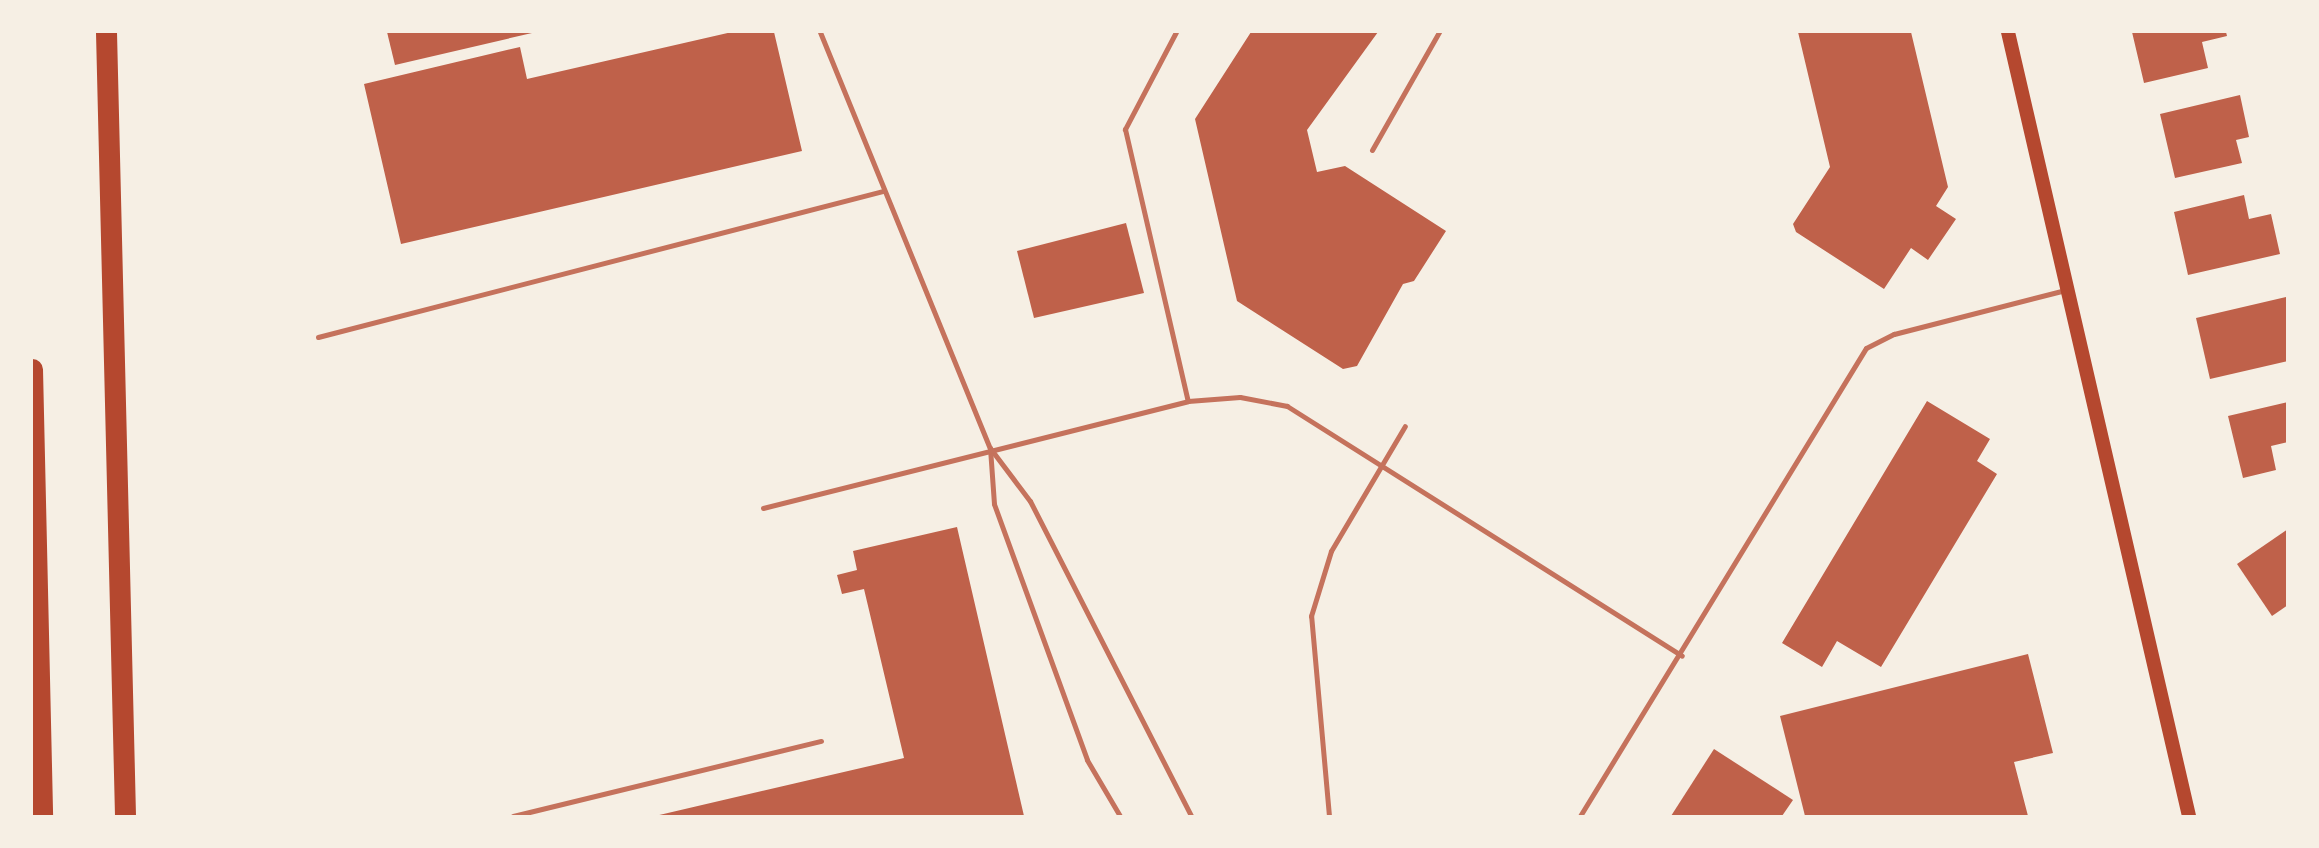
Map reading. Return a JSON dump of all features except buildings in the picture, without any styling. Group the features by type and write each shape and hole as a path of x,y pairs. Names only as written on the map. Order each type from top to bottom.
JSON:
{"highway":[{"path":"106,32 125,817"},
{"path":"32,369 41,817"}],"main road":[{"path":"2008,32 2189,817"}],"lane":[{"path":"820,32 990,448 1030,501 1191,817"},
{"path":"1176,32 1125,129 1188,401"},
{"path":"1372,150 1439,32"},
{"path":"318,337 883,191"},
{"path":"1580,817 1682,656 1866,348 1894,334 2068,289"},
{"path":"763,508 990,448 1188,401 1240,397 1287,406 1682,656"},
{"path":"1329,817 1311,616 1331,551 1378,464 1405,426"},
{"path":"990,448 994,504 1087,760 1120,817"},
{"path":"513,817 821,741"}]}
